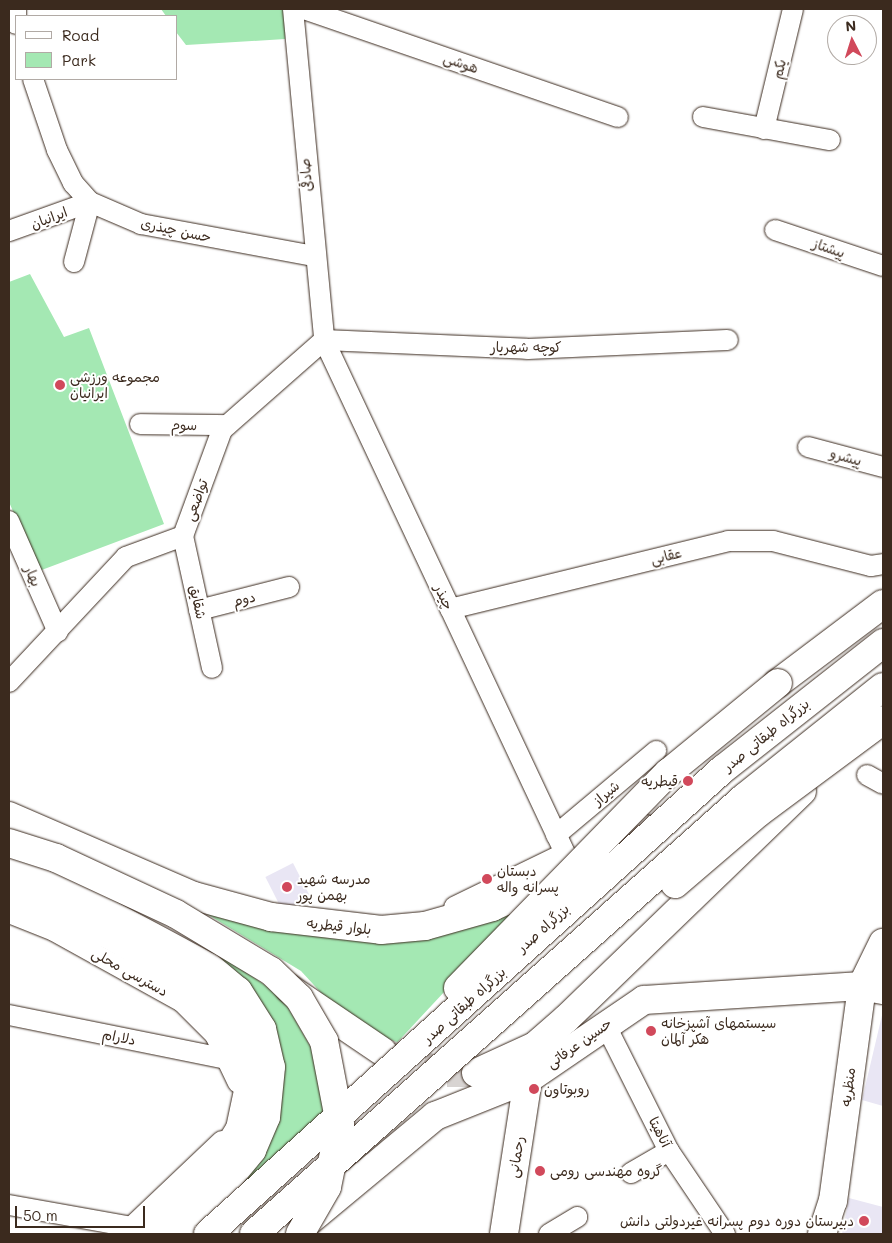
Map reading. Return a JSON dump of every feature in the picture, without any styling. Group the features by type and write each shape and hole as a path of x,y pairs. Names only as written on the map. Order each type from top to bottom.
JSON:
{"main road":[{"path":"9,870 67,890 217,948 276,979 384,1064 597,842 709,737 883,604"},
{"name":"بزرگراه صدر","path":"207,1234 664,818 883,627"},
{"name":"بزرگراه طبقاتی صدر","path":"207,1234 384,1064 723,769 883,643"},
{"path":"254,1234 745,797 883,687"},
{"path":"266,1234 363,1141 748,801 883,693"},
{"path":"476,1073 535,1046 566,1019 883,713"},
{"path":"509,1009 556,985 758,813 883,720"},
{"name":"بلوار قیطریه","path":"9,816 194,896 271,917 349,929 425,926 463,917 595,861 664,818"},
{"path":"9,843 56,858 176,914 271,971 299,998 324,1041 340,1124 328,1187 300,1234"},
{"path":"67,890 209,967 238,991 262,1030 271,1067 266,1117 246,1158 183,1234"},
{"path":"9,892 106,933 166,967 219,1010 240,1041 248,1091 240,1129 217,1166 135,1232"},
{"name":"منظریه","path":"822,1234 833,1201 872,988 883,943"},
{"name":"حسین عرفاتی","path":"291,1234 435,1116 528,1079 605,1024 644,1000 872,988"},
{"name":"رحمانی","path":"504,1234 528,1079"}],"street":[{"name":"صادقی","path":"293,9 313,256 324,340"},
{"name":"هوشی","path":"304,9 618,117"},
{"name":"یکم","path":"764,129 793,9"},
{"name":"حسن چیذری","path":"32,80 57,150 73,183 90,202 141,224 313,256"},
{"path":"703,117 830,140"},
{"path":"74,262 90,202"},
{"name":"ایرانیان","path":"9,231 90,202"},
{"name":"پیشتاز","path":"775,230 883,266"},
{"name":"کوچه شهریار","path":"324,340 527,349 728,340"},
{"name":"تواضعی","path":"9,682 58,632 126,557 183,536 227,425 324,340"},
{"name":"چیذر","path":"324,340 565,853 449,909 349,929"},
{"name":"سوم","path":"140,424 227,425"},
{"name":"پیشرو","path":"808,447 883,467"},
{"name":"بهار","path":"9,521 58,632"},
{"name":"شقایق","path":"183,536 212,668"},
{"name":"عقابی","path":"450,609 728,541 773,541 871,566 883,564"},
{"name":"دوم","path":"199,610 289,588"},
{"name":"شیراز","path":"556,835 656,751"},
{"name":"دسترسی محلی","path":"9,913 54,931 182,1002 215,1035 228,1059 240,1098 232,1130 135,1232"},
{"name":"دلارام","path":"9,1015 228,1059"},
{"name":"آناهیتا","path":"605,1024 669,1151 725,1234"},
{"path":"631,1173 669,1151"},
{"path":"9,1205 135,1232"},
{"path":"549,1234 577,1217"}],"shaded area":[{"name":"مدرسه شهید بهمن پور","path":"293,863 310,897 283,911 265,877"},
{"path":"883,1011 883,1106 862,1100"},
{"name":"دبیرستان دوره دوم پسرانه غیردولتی دانش","path":"849,1198 883,1207 883,1234 842,1234"}],"green space":[{"path":"161,9 285,9 285,39 186,45 178,35 178,15 165,15"},
{"name":"مجموعه ورزشی ایرانیان","path":"30,274 64,337 89,328 164,524 39,571 9,502 9,282"},
{"path":"525,905 392,1048 324,996 301,971 202,911 289,930"},
{"path":"166,935 233,963 282,997 317,1058 326,1109 245,1191 238,1180 268,1130"}],"tunnel":[{"path":"383,1052 447,1073 476,1073"}],"place":[{"name":"مجموعه ورزشی ایرانیان","path":"60,385"},
{"name":"قیطریه","path":"688,781"},
{"name":"دبستان پسرانه واله","path":"487,879"},
{"name":"مدرسه شهید بهمن پور","path":"287,887"},
{"name":"سیستمهای آشپزخانه هکر آلمان","path":"651,1031"},
{"name":"روبوتاون","path":"534,1089"},
{"name":"گروه مهندسی رومی","path":"540,1171"},
{"name":"دبیرستان دوره دوم پسرانه غیردولتی دانش","path":"864,1221"}]}
